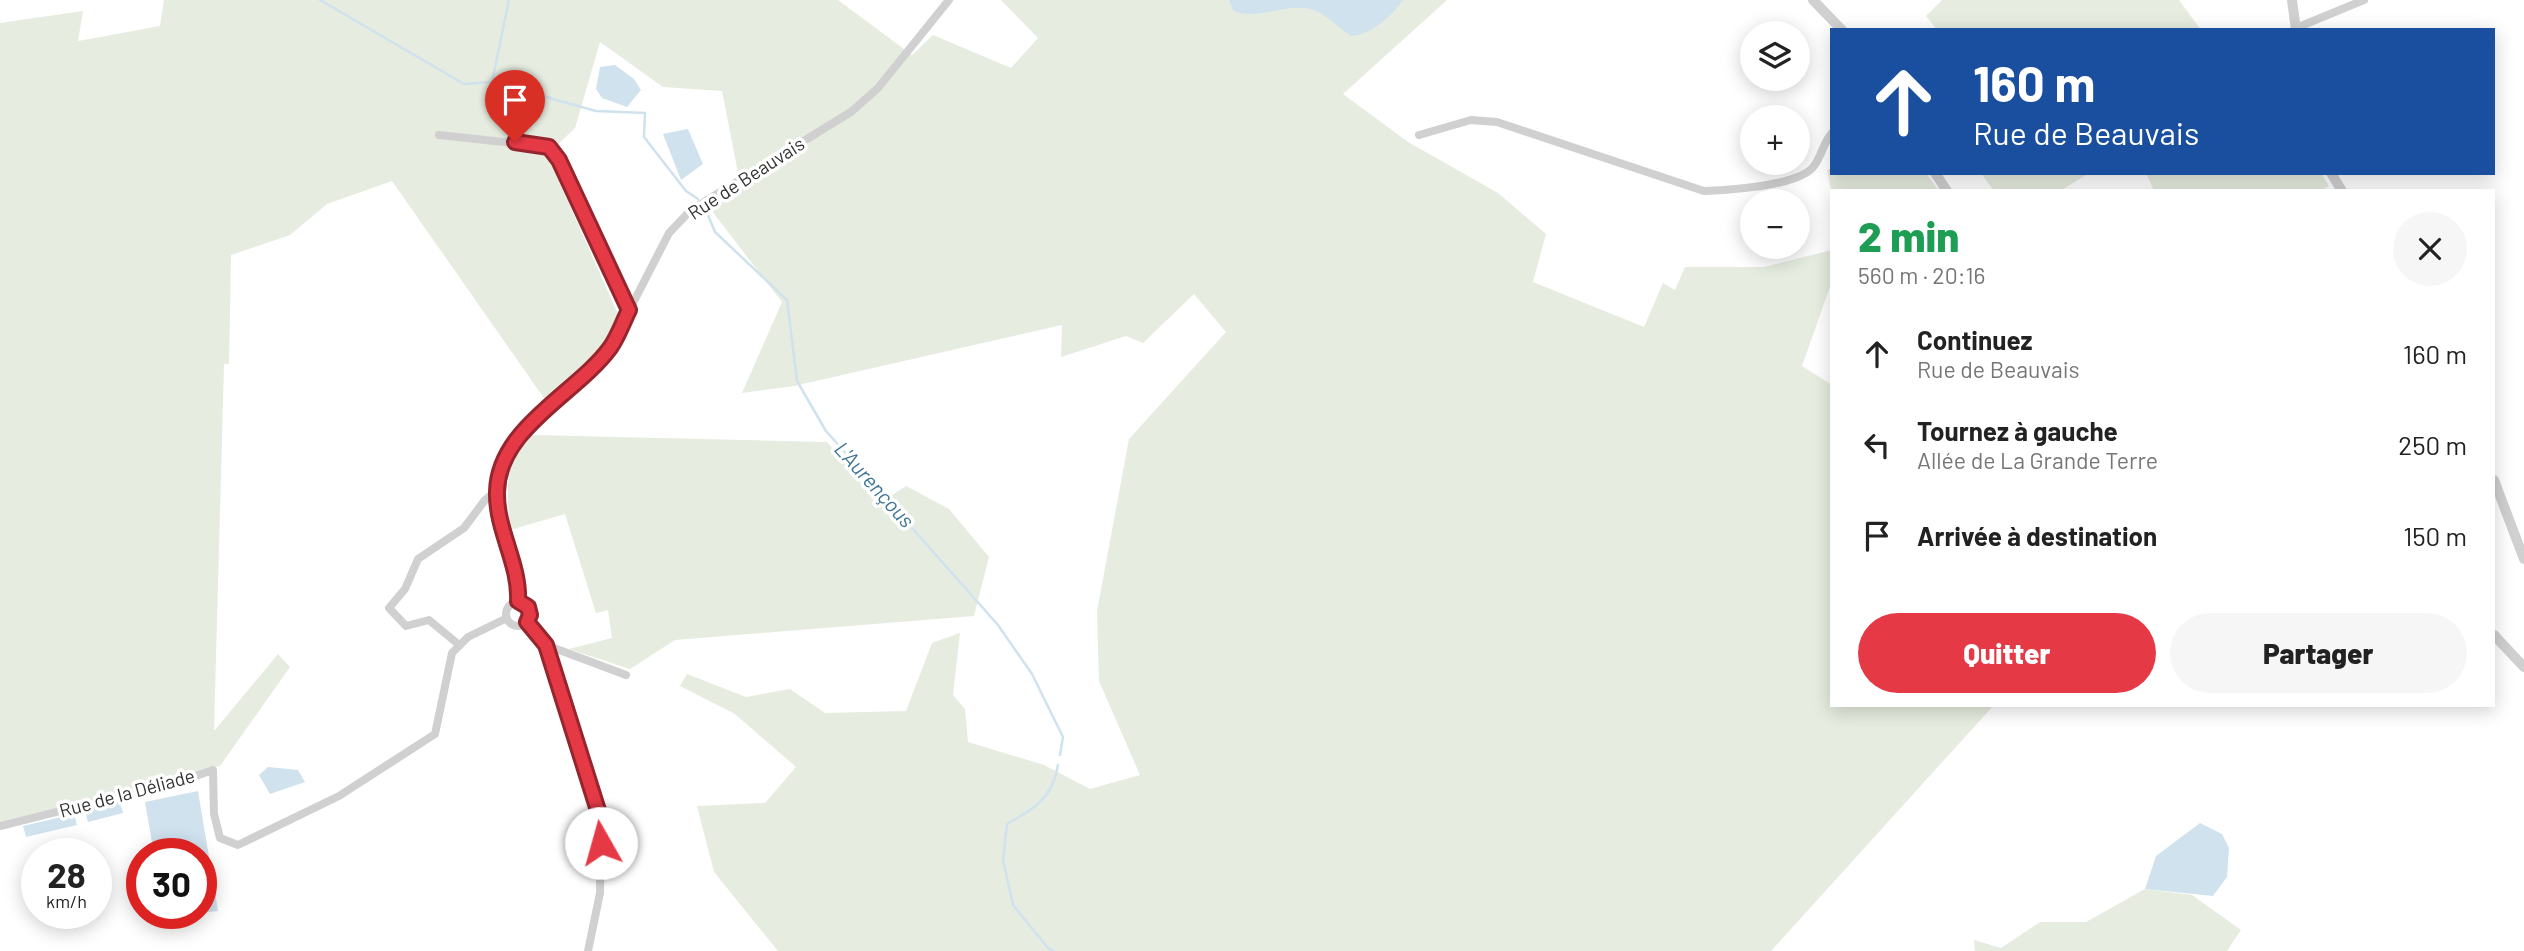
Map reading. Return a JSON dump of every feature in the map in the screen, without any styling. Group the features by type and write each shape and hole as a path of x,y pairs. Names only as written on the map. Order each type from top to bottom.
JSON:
{"street":[{"name":"Rue de Beauvais","path":"518,601 519,582 504,537 496,491 508,451 520,434 610,348 669,233 691,210 851,112 878,88 949,0"},
{"path":"1813,0 1840,28"},
{"path":"2292,0 2296,28"},
{"path":"2298,28 2364,0"},
{"path":"1419,135 1471,120 1497,122 1704,191 1732,190 1801,177 1814,167 1823,144 1830,135"},
{"path":"439,135 549,147 573,188 629,310"},
{"path":"2495,483 2524,559"},
{"path":"496,491 485,500 464,528 418,559 405,590 389,608 406,626 429,620 458,644 488,625 507,618"},
{"path":"507,618 508,607 518,601 526,604 530,611 527,622"},
{"path":"507,618 516,625 527,622"},
{"path":"527,622 546,645 601,820 600,893 588,951"},
{"path":"2495,636 2524,667"},
{"name":"Rue de la Déliade","path":"0,826 213,770 214,814 220,838 238,845 339,796 435,734 452,653 458,644"},
{"path":"546,645 626,676"}],"shaded area":[{"path":"164,0 838,0 912,55 933,35 1011,68 1038,38 1001,0 1447,0 1343,94 1408,142 1498,193 1546,234 1533,282 1644,327 1663,283 1675,290 1685,267 1764,267 1796,259 1810,259 1810,256 1830,250 1830,287 1802,366 1830,384 1830,707 1992,707 1771,951 778,951 714,872 697,806 765,803 796,767 735,714 680,686 687,674 746,697 790,689 825,713 906,711 932,643 960,633 953,695 965,709 968,742 1044,765 1090,789 1140,775 1099,681 1097,611 1129,439 1226,332 1194,294 1143,343 1126,336 1061,357 1062,325 794,386 742,393 782,302 708,206 740,183 722,91 663,87 600,42 575,128 547,155 618,314 605,343 546,401 392,181 327,204 290,235 231,255 229,364 224,364 214,731 278,654 290,667 220,766 0,822 0,23 83,11 78,41 160,26"},
{"path":"1942,0 2179,0 2200,28 1935,28 1926,16"},
{"path":"1830,169 1830,175 1927,175 1938,189 1831,189 1827,170"},
{"path":"1982,175 2086,175 2063,189 1993,189"},
{"path":"2147,175 2322,175 2329,186 2323,189 2153,189"},
{"path":"531,435 827,442 880,503 906,486 949,509 989,557 974,616 675,640 630,669 569,649 612,638 608,610 596,613 565,514 510,530 508,480 515,457"},
{"path":"2145,889 2192,895 2241,930 2227,951 1975,951 1974,940 2001,948 2040,922 2086,922"}],"water":[{"path":"1229,0 1403,0 1381,23 1367,32 1352,36 1322,14 1310,9 1290,8 1241,13 1233,10"},
{"path":"615,65 634,79 641,90 627,107 602,98 596,89 600,67"},
{"path":"688,129 703,164 681,180 663,134"},
{"path":"268,767 298,770 305,782 270,794 259,775"},
{"path":"198,791 206,838 151,838 145,802"},
{"path":"120,802 123,813 88,822 85,811"},
{"path":"74,814 77,825 26,837 23,826"},
{"path":"2200,823 2222,834 2229,848 2227,877 2213,896 2145,889 2156,856"}],"waterway":[{"path":"320,0 464,84 492,82"},
{"name":"L'Aurençous","path":"509,0 492,82 596,111 645,113 644,137 686,191 698,199"},
{"name":"L'Aurençous","path":"705,208 715,232 787,300 797,381 826,431 998,625 1032,674 1063,737 1060,755"},
{"name":"L'Aurençous","path":"1054,951 1048,948 1013,905 1003,860 1007,824 1041,801 1052,786 1058,765"}],"route":[{"path":"515,142 549,147 559,160 629,310 610,348 520,434 508,451 496,491 504,537 519,582 518,601 528,607 530,615 527,622 546,645 601,820 601,843"}]}
